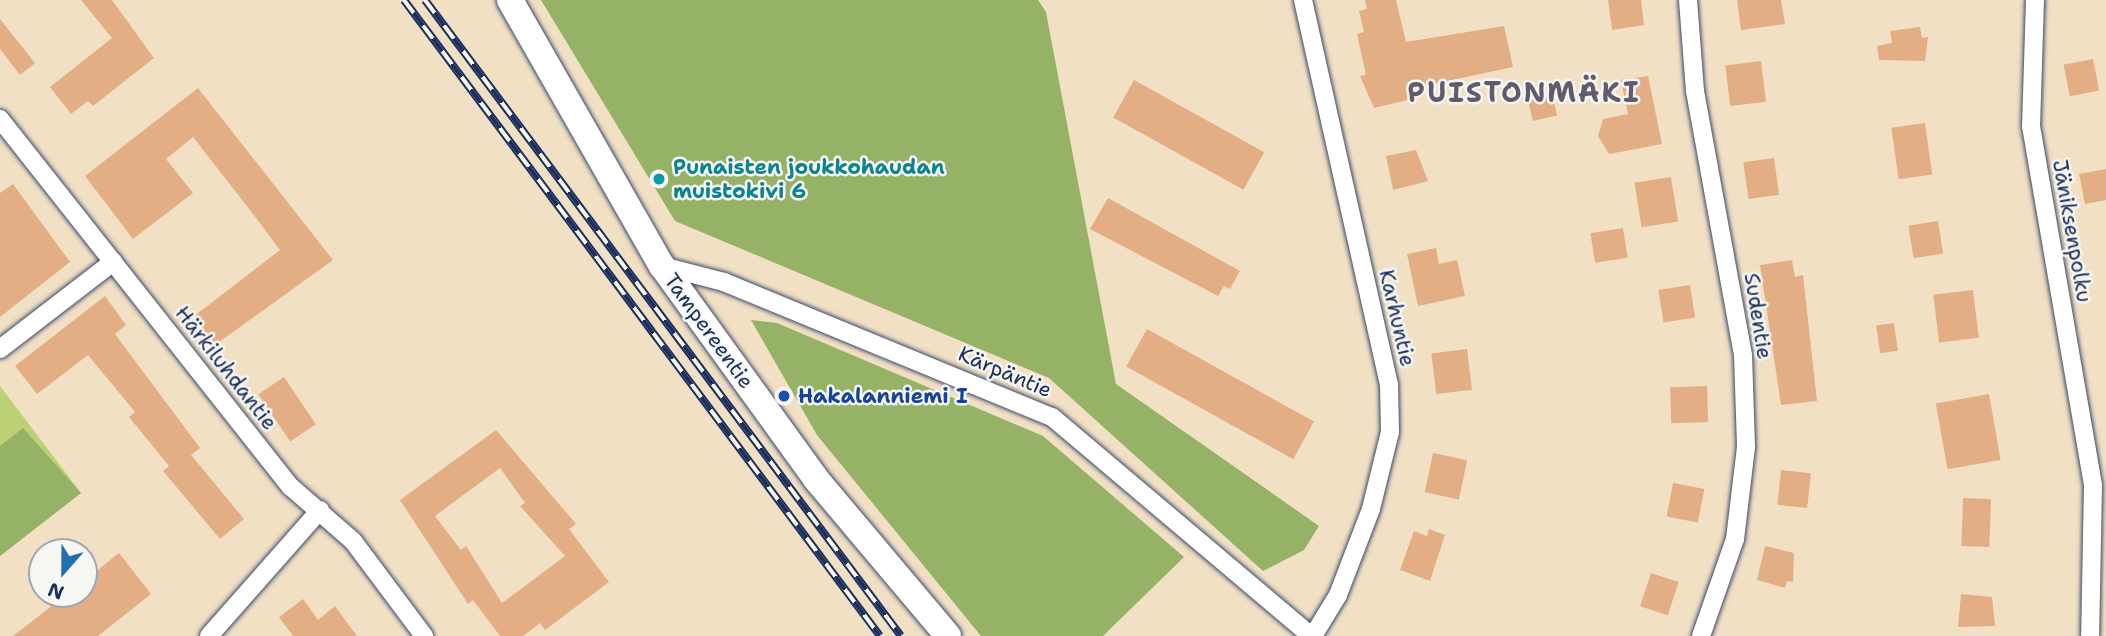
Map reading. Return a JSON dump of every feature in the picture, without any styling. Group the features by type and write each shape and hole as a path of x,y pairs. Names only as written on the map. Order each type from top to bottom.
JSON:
{"main road":[{"name":"Tampereentie","path":"510,0 662,266 816,479 948,636"}],"street":[{"name":"Karhuntie","path":"1303,0 1389,396 1390,432 1371,509 1338,595 1312,636"},
{"name":"Sudentie","path":"1688,0 1695,91 1743,355 1746,447 1735,539 1701,636"},
{"name":"Jäniksenpolku","path":"2035,0 2031,126 2093,486 2090,636"},
{"name":"Härkiluhdantie","path":"0,119 291,487 353,541 424,636"},
{"path":"0,349 113,262"},
{"name":"Kärpäntie","path":"662,266 724,282 1052,417 1312,636"},
{"path":"209,636 320,510"}],"green space":[{"path":"541,0 1038,0 1046,12 1116,384 1319,526 1304,550 1263,571 1049,378 675,221"},
{"path":"751,320 777,323 1043,436 1184,557 1103,636 981,636 817,435"},
{"path":"0,386 81,493 0,556"},
{"path":"23,428 81,493 0,556 0,446"}],"building":[{"path":"81,0 112,0 154,58 93,106 88,101 71,114 50,87 112,38"},
{"path":"1365,0 1396,0 1406,42 1504,26 1513,67 1410,89 1412,99 1374,108 1360,76 1366,75 1357,34 1364,32 1359,11 1367,9"},
{"path":"1608,0 1641,0 1644,25 1612,30"},
{"path":"1737,0 1781,0 1785,24 1741,30"},
{"path":"0,19 35,63 20,75 0,49"},
{"path":"1920,27 1922,38 1928,37 1925,61 1879,60 1877,46 1892,43 1890,31"},
{"path":"2093,59 2099,90 2070,96 2064,65"},
{"path":"1761,61 1766,102 1730,106 1725,65"},
{"path":"1648,76 1662,144 1609,154 1598,136 1603,119 1628,114 1621,80"},
{"path":"1134,80 1264,152 1243,190 1113,118"},
{"path":"198,88 333,260 215,345 193,317 280,250 253,214 193,137 166,159 193,193 133,239 85,176"},
{"path":"1552,93 1557,115 1533,121 1528,99"},
{"path":"1925,123 1932,174 1899,179 1891,128"},
{"path":"1416,150 1428,181 1393,190 1386,156"},
{"path":"1774,158 1779,195 1748,199 1743,162"},
{"path":"2106,169 2106,200 2085,204 2079,174"},
{"path":"1671,177 1678,221 1641,227 1634,183"},
{"path":"13,184 70,262 0,317 0,193"},
{"path":"1108,198 1240,271 1230,289 1224,286 1218,296 1090,229"},
{"path":"1938,221 1943,254 1914,258 1908,226"},
{"path":"1623,228 1628,258 1595,263 1590,233"},
{"path":"1436,248 1439,264 1457,260 1465,296 1418,306 1407,254"},
{"path":"1792,260 1795,277 1803,275 1817,401 1781,405 1760,265"},
{"path":"1690,285 1695,318 1664,323 1658,290"},
{"path":"1973,290 1979,338 1939,343 1933,295"},
{"path":"105,296 126,325 115,334 200,448 191,455 244,519 220,539 163,471 169,466 129,417 135,412 88,355 37,394 15,366"},
{"path":"1894,323 1898,351 1880,353 1876,326"},
{"path":"1147,329 1314,422 1293,459 1126,367"},
{"path":"1467,349 1472,390 1436,394 1431,353"},
{"path":"284,377 316,424 290,442 258,394"},
{"path":"1707,386 1708,422 1671,423 1670,387"},
{"path":"1989,394 2001,460 1947,469 1936,403"},
{"path":"496,430 576,524 569,529 609,582 545,630 540,623 523,636 500,636 473,600 468,604 400,500","holes":["500,468 525,503 520,506 565,556 502,603 466,546 461,550 435,516"]},
{"path":"1433,453 1467,460 1459,499 1425,492"},
{"path":"1781,470 1811,473 1807,508 1777,505"},
{"path":"1673,483 1704,489 1698,522 1667,516"},
{"path":"1963,498 1991,499 1989,547 1961,546"},
{"path":"1429,529 1445,535 1430,581 1400,570 1414,531 1427,536"},
{"path":"1765,546 1794,553 1793,582 1787,581 1785,588 1757,580"},
{"path":"119,553 151,594 98,636 13,636 49,608 98,608 98,570"},
{"path":"1651,573 1679,582 1668,615 1640,606"},
{"path":"1961,594 1992,597 1995,626 1958,627"},
{"path":"303,599 318,620 335,606 357,636 293,636 279,617"}],"railway":[{"path":"404,0 880,636"},
{"path":"425,0 901,636"}],"place":[{"name":"Punaisten joukkohaudan muistokivi 6","path":"659,179"},
{"name":"Hakalanniemi I","path":"784,396"}],"district":[{"name":"PUISTONMÄKI","path":"1524,92"}]}
